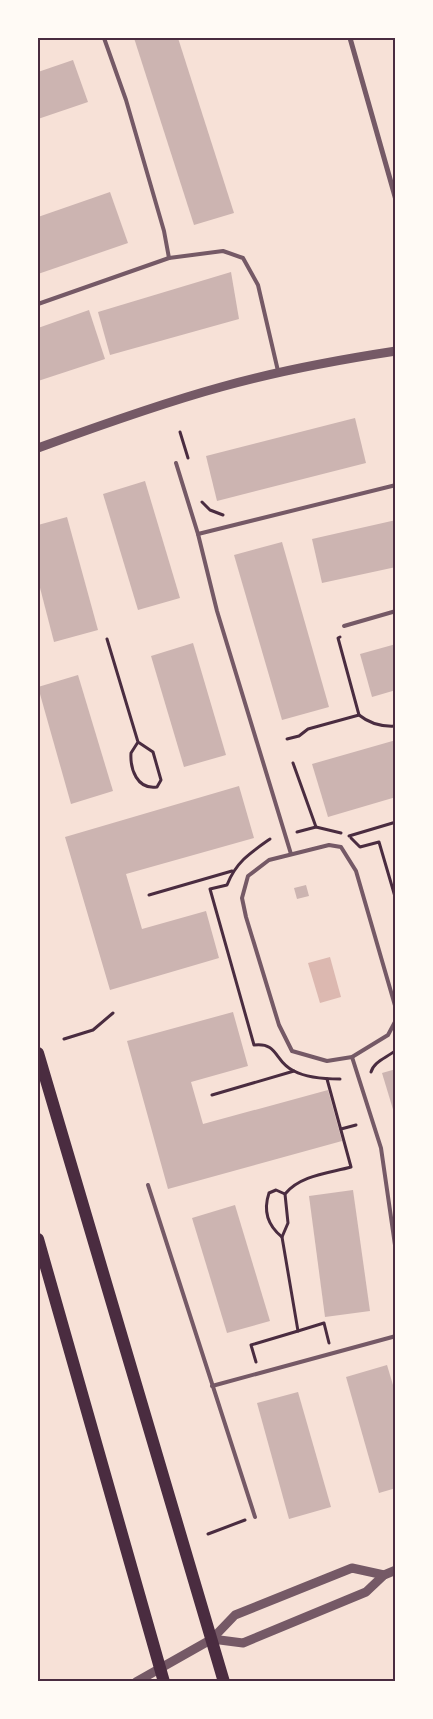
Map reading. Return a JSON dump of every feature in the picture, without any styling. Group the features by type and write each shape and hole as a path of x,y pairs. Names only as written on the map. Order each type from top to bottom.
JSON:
{"main road":[{"path":"38,1053 224,1682"},
{"path":"38,1239 162,1676"}],"street":[{"path":"350,38 396,200"},
{"path":"38,448 156,406 222,386 396,351"},
{"path":"136,1682 162,1676 212,1639 235,1615 352,1568 384,1575"},
{"path":"212,1639 243,1643 366,1592 384,1575 396,1570"}],"lane":[{"path":"104,38 126,100 170,258"},
{"path":"38,304 170,258 223,251 243,258 258,285 278,374"},
{"path":"176,463 198,534 217,610 291,854"},
{"path":"198,534 396,484"},
{"path":"344,626 396,611"},
{"path":"396,1009 356,871 341,847 329,844 269,860 248,876 242,898 279,1025 292,1051 326,1060 352,1057 388,1036 396,1020"},
{"path":"352,1057 381,1148 396,1252"},
{"path":"148,1185 255,1517"},
{"path":"212,1386 396,1336"}],"path":[{"path":"180,432 191,467"},
{"path":"199,493 202,502 210,510 223,515 226,527"},
{"path":"351,624 354,634 338,638 359,715 367,721 383,727 396,726"},
{"path":"107,639 138,742 153,752 161,780 157,787 149,788 141,784 134,773 131,753 138,742"},
{"path":"287,740 299,736 308,729 359,715"},
{"path":"293,763 316,827"},
{"path":"349,836 396,822"},
{"path":"297,832 316,827 349,836 360,847 379,842 396,900"},
{"path":"149,895 232,871"},
{"path":"64,1039 93,1030 114,1013"},
{"path":"371,1080 371,1070 377,1062 387,1058 396,1050"},
{"path":"212,1095 294,1072"},
{"path":"285,1194 298,1182 352,1167 327,1079"},
{"path":"341,1129 356,1125"},
{"path":"282,1237 269,1223 266,1203 269,1193 276,1190 285,1194"},
{"path":"285,1194 288,1223 282,1237 298,1331"},
{"path":"260,1373 251,1345 324,1323 332,1354"},
{"path":"208,1534 255,1517"}],"shaded area":[{"path":"330,957 341,997 320,1003 308,963"}],"building":[{"path":"134,38 178,38 234,213 194,225"},
{"path":"73,60 88,102 38,119 38,72"},
{"path":"110,192 128,243 38,274 38,217"},
{"path":"231,272 239,319 110,355 98,312"},
{"path":"89,310 105,359 38,381 38,328"},
{"path":"355,418 366,463 217,501 206,456"},
{"path":"145,481 180,598 138,610 103,494"},
{"path":"67,517 98,630 54,642 38,580 38,525"},
{"path":"396,520 396,567 322,583 312,539"},
{"path":"282,542 329,707 282,720 234,555"},
{"path":"193,643 226,755 184,767 151,656"},
{"path":"396,644 396,690 372,697 360,654"},
{"path":"78,675 113,791 71,804 38,687"},
{"path":"396,740 396,797 328,817 312,764"},
{"path":"239,786 254,838 126,874 142,929 206,911 219,958 110,990 65,837"},
{"path":"306,885 309,896 297,899 294,888"},
{"path":"233,1012 248,1066 191,1082 203,1124 328,1090 342,1141 168,1189 127,1041"},
{"path":"396,1069 396,1116 395,1116 382,1073"},
{"path":"353,1190 370,1311 325,1317 309,1196"},
{"path":"235,1205 270,1321 227,1333 192,1218"},
{"path":"387,1365 396,1395 396,1488 379,1493 346,1377"},
{"path":"298,1392 331,1507 289,1519 257,1403"}]}
